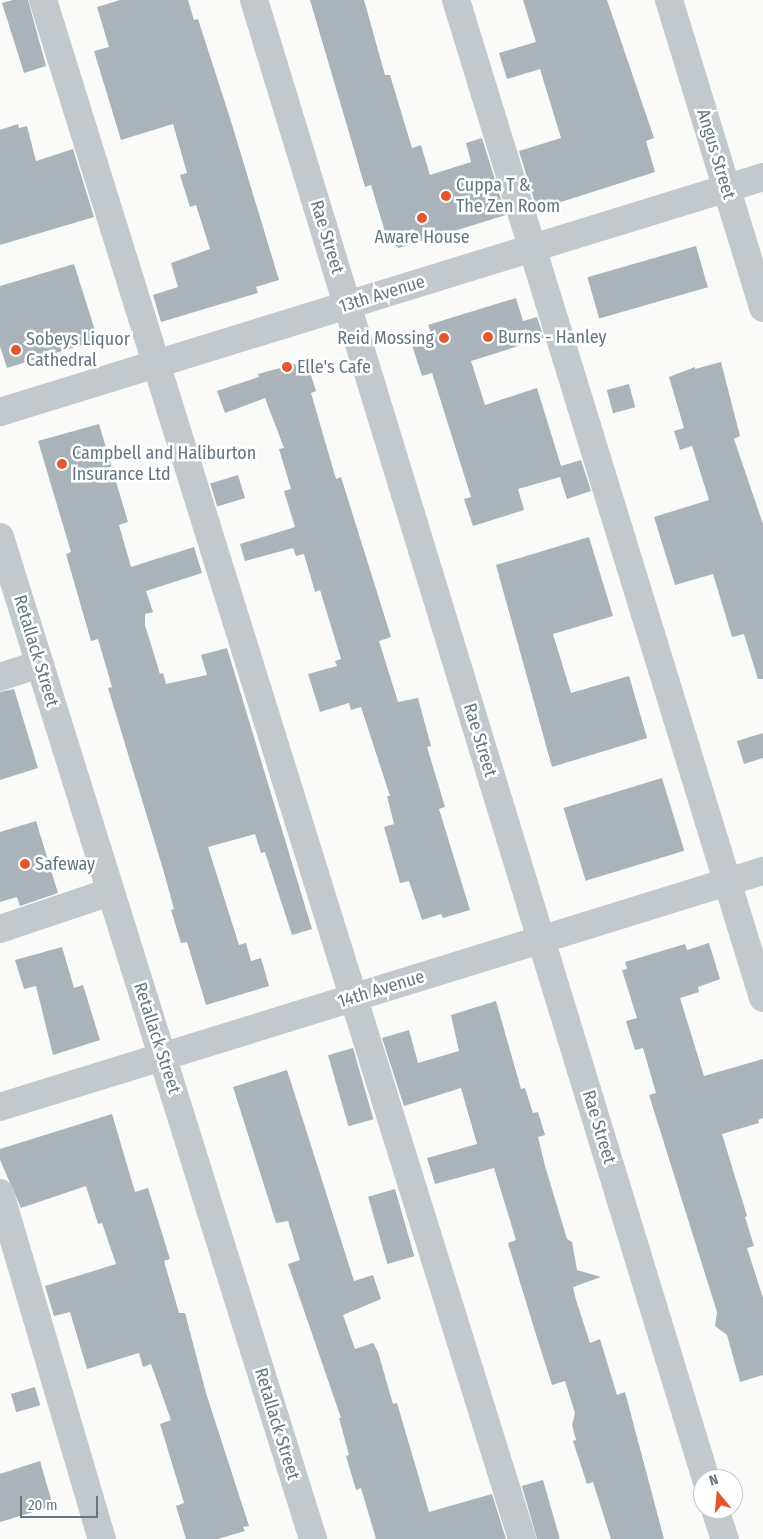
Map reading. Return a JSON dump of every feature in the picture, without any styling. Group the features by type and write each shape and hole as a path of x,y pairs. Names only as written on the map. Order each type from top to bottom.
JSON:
{"street":[{"path":"43,0 522,1539"},
{"name":"Rae Street","path":"254,0 703,1469"},
{"path":"456,0 763,998"},
{"name":"Angus Street","path":"669,0 763,308"},
{"name":"13th Avenue","path":"0,412 763,177"},
{"name":"Retallack Street","path":"0,536 313,1539"},
{"path":"0,677 40,664"},
{"name":"14th Avenue","path":"0,1107 763,871"},
{"path":"0,928 110,892"},
{"path":"0,1193 102,1539"},
{"path":"718,1519 724,1539"}],"building":[{"path":"13,0 28,0 46,66 24,73 2,3"},
{"path":"120,0 188,0 194,20 198,19 279,280 256,287 258,293 161,322 153,295 178,287 171,263 210,249 196,205 190,207 180,175 187,173 173,124 121,140 94,51 109,47 97,7"},
{"path":"310,0 364,0 385,75 390,75 412,148 421,145 430,175 471,162 466,143 482,138 506,215 399,248 388,242 371,185 365,187"},
{"path":"523,0 607,0 654,138 646,141 655,172 539,209 536,206 519,151 561,138 540,69 507,79 499,53 536,42"},
{"path":"18,124 19,128 27,126 36,161 73,149 94,217 0,245 0,130"},
{"path":"696,246 708,287 599,318 587,277"},
{"path":"74,264 98,340 7,368 0,346 0,286"},
{"path":"516,298 523,321 537,317 544,338 471,361 485,405 537,388 561,466 581,460 591,491 567,499 560,477 518,489 524,510 473,526 464,499 471,497 432,373 422,376 411,342 432,336 428,325"},
{"path":"721,362 740,436 734,439 763,524 763,679 758,679 744,634 732,637 713,574 675,585 654,517 709,500 692,446 680,450 674,431 684,428 669,377 695,367 695,369"},
{"path":"307,363 316,391 311,393 336,479 341,477 391,637 379,641 398,702 418,698 431,746 427,747 445,807 439,809 470,910 443,918 441,914 422,920 409,881 400,883 384,827 394,824 387,796 390,796 361,707 351,710 349,703 320,712 308,674 337,666 335,661 341,659 320,590 315,592 304,554 296,556 293,548 245,561 240,544 295,527 284,491 291,489 279,449 284,448 265,398 225,413 217,391 259,377 258,374 295,364 296,367"},
{"path":"629,384 635,407 613,413 607,390"},
{"path":"99,424 128,522 119,525 131,567 194,547 202,573 146,591 153,612 145,614 145,625 160,674 163,673 166,684 207,675 201,655 227,648 312,929 292,935 265,852 261,853 255,834 208,847 239,945 246,943 251,961 261,958 269,986 206,1005 187,942 181,943 171,910 174,909 163,869 108,688 112,687 98,639 91,641 66,554 71,552 38,441"},
{"path":"238,475 245,498 217,506 210,483"},
{"path":"589,537 613,616 553,634 571,693 629,676 647,738 552,767 496,565"},
{"path":"14,689 38,768 0,780 0,692"},
{"path":"763,733 763,758 744,764 737,741"},
{"path":"662,778 684,851 586,881 564,808"},
{"name":"Safeway","path":"36,821 58,893 20,906 17,897 0,902 0,832"},
{"path":"709,943 720,979 698,987 699,992 680,998 704,1076 763,1059 763,1118 758,1120 759,1123 722,1134 747,1216 745,1217 754,1246 747,1248 763,1298 763,1375 740,1382 727,1335 715,1326 717,1312 649,1095 656,1093 643,1048 635,1050 626,1021 637,1018 622,970 627,969 625,962 685,944 687,950"},
{"path":"62,947 74,988 83,985 100,1040 53,1055 36,986 24,989 15,960"},
{"path":"496,1001 521,1089 525,1088 533,1113 538,1112 545,1135 538,1137 567,1239 572,1242 577,1270 601,1277 573,1287 576,1300 590,1343 600,1339 617,1395 625,1392 664,1539 611,1539 593,1482 587,1484 573,1441 576,1440 572,1425 575,1413 565,1381 552,1385 538,1341 508,1243 516,1240 494,1168 435,1184 427,1158 477,1144 461,1088 404,1106 382,1038 409,1030 418,1063 459,1051 451,1015"},
{"path":"353,1048 373,1119 348,1126 328,1055"},
{"path":"287,1070 354,1281 373,1275 381,1299 343,1315 355,1349 373,1343 378,1352 393,1404 397,1403 429,1512 492,1494 506,1539 376,1539 361,1488 356,1490 346,1456 349,1455 339,1418 341,1418 288,1264 300,1260 288,1221 276,1223 233,1087"},
{"path":"112,1114 135,1192 148,1188 170,1259 164,1261 179,1313 185,1313 206,1393 249,1526 243,1527 245,1531 218,1539 186,1539 176,1506 184,1503 160,1424 171,1420 151,1364 143,1367 139,1353 87,1369 70,1312 54,1316 45,1286 116,1264 102,1223 98,1224 86,1186 21,1208 0,1160 0,1149"},
{"path":"395,1189 414,1256 387,1264 368,1197"},
{"path":"35,1387 40,1405 16,1412 11,1394"},
{"path":"40,1461 53,1506 0,1522 0,1474"},
{"path":"543,1480 560,1539 537,1539 522,1486"}],"place":[{"name":"Cuppa T & The Zen Room","path":"446,196"},
{"name":"Aware House","path":"422,218"},
{"name":"Burns - Hanley","path":"488,337"},
{"name":"Reid Mossing","path":"444,338"},
{"name":"Sobeys Liquor Cathedral","path":"16,350"},
{"name":"Elle's Cafe","path":"287,367"},
{"name":"Campbell and Haliburton Insurance Ltd","path":"62,464"},
{"name":"Safeway","path":"25,864"}]}
